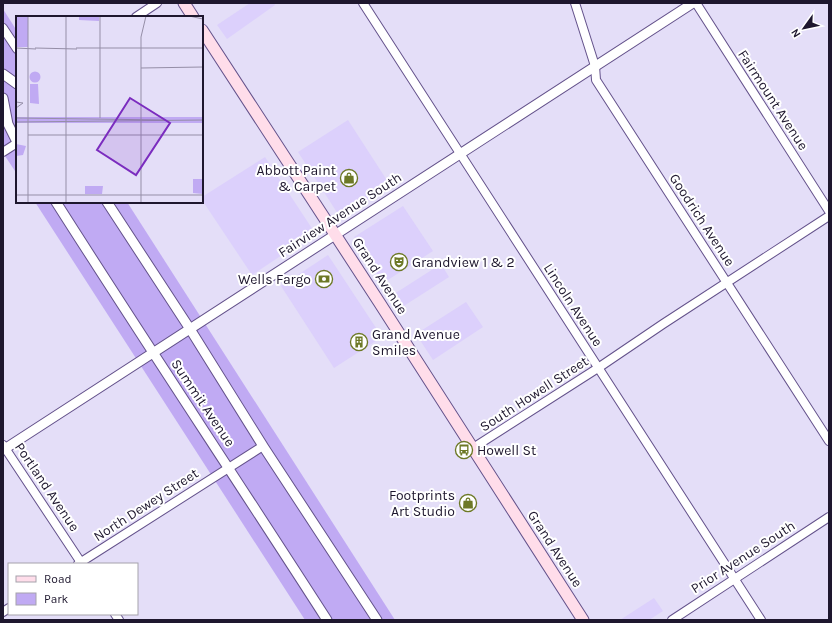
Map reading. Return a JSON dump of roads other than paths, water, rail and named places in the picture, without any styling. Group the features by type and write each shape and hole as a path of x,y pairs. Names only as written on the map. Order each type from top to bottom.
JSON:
{"main road":[{"path":"184,3 192,16"},
{"name":"Grand Avenue","path":"203,32 336,235 583,620"}],"street":[{"path":"138,16 157,3"},
{"name":"Lincoln Avenue","path":"363,3 761,620"},
{"name":"Goodrich Avenue","path":"575,3 595,66 596,80 829,441"},
{"name":"Fairview Avenue South","path":"4,448 694,3"},
{"name":"Fairmount Avenue","path":"694,3 829,211"},
{"path":"3,28 16,48"},
{"path":"3,74 16,83"},
{"path":"3,98 6,122 16,140"},
{"path":"3,152 16,143"},
{"name":"Summit Avenue","path":"57,203 327,620"},
{"name":"Summit Avenue","path":"108,203 190,329 263,446 377,620"},
{"name":"South Howell Street","path":"473,448 598,368 829,216"},
{"name":"North Dewey Street","path":"80,563 263,446"},
{"name":"Portland Avenue","path":"4,448 80,563"},
{"name":"Prior Avenue South","path":"672,620 829,517"}],"place":[{"name":"Abbott Paint & Carpet","path":"349,178"},
{"name":"Grandview 1 & 2","path":"399,262"},
{"name":"Wells Fargo","path":"324,279"},
{"name":"Grand Avenue Smiles","path":"359,342"},
{"name":"Howell St","path":"464,450"},
{"name":"Footprints Art Studio","path":"468,503"}]}
